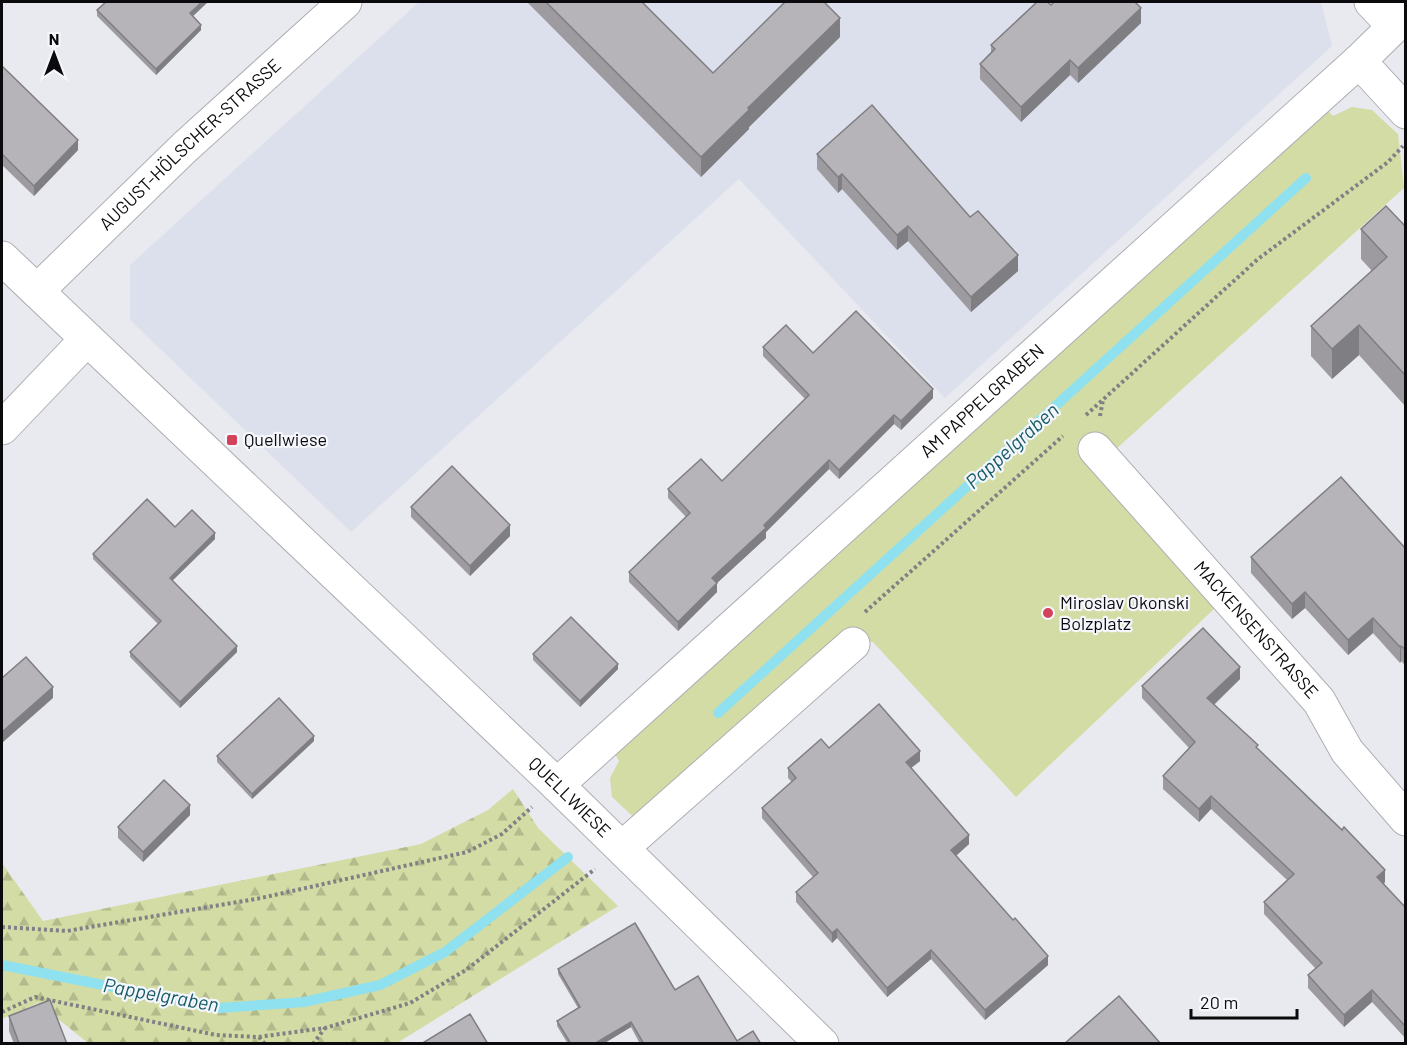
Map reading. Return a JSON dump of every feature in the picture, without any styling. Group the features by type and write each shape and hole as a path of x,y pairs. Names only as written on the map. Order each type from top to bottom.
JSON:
{"street":[{"name":"AUGUST-HÖLSCHER-STRASSE","path":"37,291 185,147 345,2"},
{"path":"1371,2 1400,21"},
{"name":"AM PAPPELGRABEN","path":"557,785 1359,61 1400,21"},
{"path":"1359,61 1406,112"},
{"name":"QUELLWIESE","path":"2,258 557,785 822,1044"},
{"path":"2,428 87,339"},
{"name":"MACKENSENSTRASSE","path":"1095,449 1319,701 1347,751 1406,819"},
{"path":"622,849 853,644"}],"path":[{"path":"1086,415 1258,259 1388,162 1406,143"},
{"path":"853,644 865,611 1068,431"},
{"path":"2,927 67,931 261,898 467,852 501,834 557,785"},
{"path":"2,1012 35,997 216,1035 258,1037 325,1028 410,1003 466,970 622,849"},
{"path":"313,1044 325,1028"},
{"path":"258,1037 265,1044"}],"shaded area":[{"path":"419,2 1321,2 1332,46 945,398 739,179 351,532 130,320 130,265"}],"green space":[{"path":"1352,107 1372,110 1398,134 1404,188 1094,469 1215,608 1016,797 873,642 842,637 639,822 612,797 610,778 619,761 614,752 1326,109 1333,116"},
{"path":"513,789 538,828 618,906 397,1043 88,1043 38,1003 2,1019 2,863 43,921 421,844 488,810"}],"building":[{"path":"106,2 202,2 190,13 201,25 156,69 97,10"},
{"path":"546,2 642,2 713,73 785,2 824,2 840,18 701,157"},
{"path":"1037,2 1047,2 1051,5 1054,2 1135,2 1141,8 1078,68 1070,60 1021,107 980,64 995,49 991,45"},
{"path":"2,66 78,140 34,186 2,154"},
{"path":"872,105 970,217 978,211 1018,255 971,297 908,226 897,235 842,174 838,177 817,154"},
{"path":"1386,206 1406,227 1406,376 1359,325 1332,349 1311,326 1387,257 1361,229"},
{"path":"856,311 933,389 901,421 894,415 839,470 829,460 764,525 766,528 712,578 717,583 678,622 629,572 690,513 668,489 701,459 722,481 809,395 763,347 786,325 813,353"},
{"path":"452,466 510,525 470,566 411,507"},
{"path":"1341,477 1406,549 1406,650 1400,647 1373,618 1348,640 1305,592 1292,604 1251,557"},
{"path":"147,499 175,527 192,510 215,533 170,578 237,646 180,702 130,652 161,621 93,554"},
{"path":"571,617 618,664 580,701 533,654"},
{"path":"1203,628 1240,667 1207,698 1258,745 1256,747 1342,830 1344,827 1385,870 1377,877 1406,908 1406,1027 1372,990 1344,1015 1308,975 1322,963 1264,902 1294,874 1211,796 1199,809 1163,776 1195,742 1142,686"},
{"path":"26,657 53,687 2,732 2,678"},
{"path":"279,698 314,736 252,794 217,756"},
{"path":"879,704 920,751 906,762 969,835 951,850 1048,956 985,1010 931,950 887,988 837,929 832,933 796,892 818,873 762,808 796,778 788,768 821,739 829,748"},
{"path":"164,780 190,805 143,852 118,827"},
{"path":"635,923 675,990 698,976 737,1041 753,1031 761,1044 644,1044 631,1022 594,1044 571,1044 557,1021 580,1007 558,969"},
{"path":"1119,996 1161,1044 1064,1044"},
{"path":"50,1000 67,1044 18,1044 9,1016"},
{"path":"470,1014 488,1044 421,1044"}],"waterway":[{"name":"Pappelgraben","path":"718,713 1306,178"},
{"name":"Pappelgraben","path":"2,965 220,1008 304,1002 380,985 445,952 568,857"}],"place":[{"name":"Quellwiese","path":"232,440"},
{"name":"Miroslav Okonski Bolzplatz","path":"1048,613"}]}
